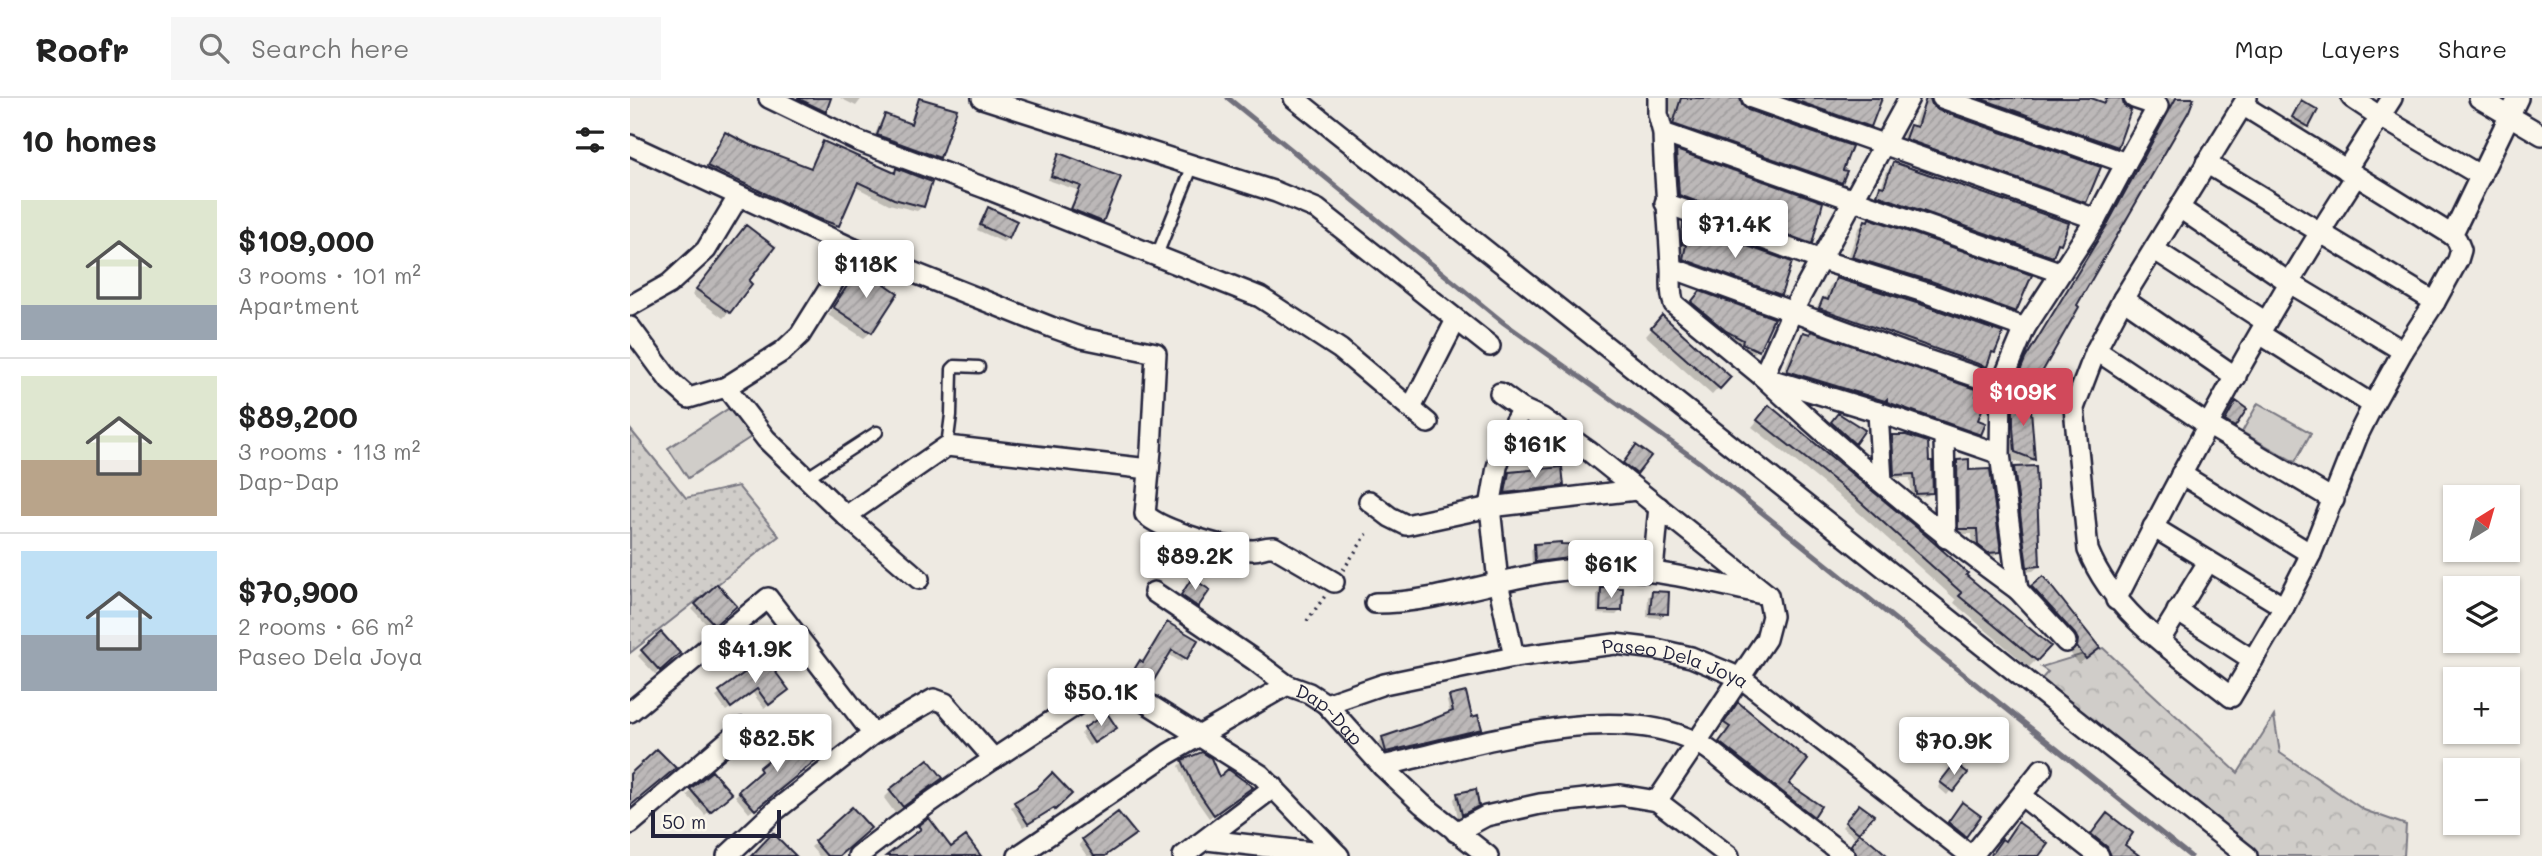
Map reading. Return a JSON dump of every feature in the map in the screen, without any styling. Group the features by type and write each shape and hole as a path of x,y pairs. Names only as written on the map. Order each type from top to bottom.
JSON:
{"street":[{"path":"769,98 858,141 1260,297 1340,349 1428,423"},
{"path":"982,98 1193,164 1317,209 1490,346"},
{"path":"1294,98 2247,856"},
{"path":"1658,98 1658,114 1663,133 1665,204 1672,268 1671,295 1674,304 1763,377 1833,443 1946,538 2018,590 2066,642"},
{"path":"1752,98 2095,219"},
{"path":"1763,377 1793,312 1909,98"},
{"path":"1942,98 2126,163"},
{"path":"2018,590 2000,454 2001,385 2025,328 2095,219 2158,106 2134,98"},
{"path":"2352,98 2481,176"},
{"path":"2116,600 2181,474 2319,233 2379,116 2392,98"},
{"path":"2479,98 2542,135"},
{"path":"2452,235 2518,98"},
{"path":"2245,102 2351,173 2452,235 2458,240 2461,250 2435,303 2403,351 2373,405 2358,435 2311,554 2284,607 2231,697 2160,640 2116,600 2096,570 2088,550 2074,408 2096,351 2123,299 2206,163 2245,102"},
{"path":"1663,133 2059,272"},
{"path":"630,145 854,249 1082,338 1156,353 1145,514 1159,525 1240,549 1274,547 1334,582"},
{"path":"2206,163 2435,303"},
{"path":"630,306 669,284 706,250 738,197"},
{"path":"1665,204 1821,260 1927,293 2025,328"},
{"path":"2180,209 2290,283 2403,351"},
{"path":"630,327 670,381 689,398 726,387 783,351 800,335 854,249"},
{"path":"2155,250 2373,405"},
{"path":"1672,268 2001,385"},
{"path":"2123,299 2236,377"},
{"path":"1410,408 1456,320"},
{"path":"2096,351 2208,425 2334,500"},
{"path":"1763,377 1878,412 2000,454"},
{"path":"726,387 766,439 846,516 919,579"},
{"path":"1500,393 1552,425 1768,595 1772,616 1766,639 1657,801"},
{"path":"1514,657 1498,582 1490,507 1497,467 1507,435 1522,409"},
{"path":"1878,412 1882,482"},
{"path":"1944,436 1946,538"},
{"path":"846,516 947,446 1149,469"},
{"path":"2181,474 2311,554"},
{"path":"1369,500 1406,525 1490,507 1636,490"},
{"path":"1653,570 1659,507"},
{"path":"2153,527 2284,607"},
{"path":"2160,640 2208,562"},
{"path":"1375,603 1403,603 1498,582 1577,569 1653,570 1768,595"},
{"name":"Dap~Dap","path":"1154,592 1287,685 1309,693 1326,704 1382,766 1456,832 1488,856"},
{"path":"630,712 768,598 873,734"},
{"path":"2177,611 2253,660"},
{"name":"Paseo Dela Joya","path":"1326,704 1384,684 1514,657 1615,645 1656,649 1691,657 1741,678 1972,856"},
{"path":"858,856 895,827 994,759 1110,684 1126,690 1261,775 1339,855"},
{"path":"1018,856 1199,734 1287,685"},
{"path":"727,856 776,810 873,734 934,699 944,703 994,759"},
{"path":"1382,766 1528,734 1584,725 1620,723 1657,727 1698,742 1845,856"},
{"path":"630,824 743,728"},
{"path":"1972,856 2042,769"},
{"path":"1183,856 1274,787"},
{"path":"1456,832 1486,816 1539,804 1621,795 1657,801 1729,856"},
{"path":"2022,796 2099,856"},
{"path":"1207,840 1339,855"}],"lane":[{"path":"1157,255 1193,164"},
{"path":"947,446 952,369 955,366 979,367"},
{"path":"806,478 877,432"}],"green space":[{"path":"2258,403 2311,433 2295,462 2242,432"},
{"path":"731,407 751,437 688,478 668,448"},
{"path":"630,429 686,498 738,486 779,536 630,653"},
{"path":"2103,648 2238,773 2274,716 2280,753 2364,810 2406,825 2404,856 2243,856 2028,694 2048,672 2041,667"}],"building":[{"path":"797,98 831,98 826,112"},
{"path":"919,98 957,109 940,158 877,135 885,114 911,124"},
{"path":"1681,98 1740,98 1742,105 1748,110 1852,146 1843,170 1847,171 1842,183 1673,124"},
{"path":"1789,98 1882,98 1871,127"},
{"path":"1926,98 1930,98 1932,105 1938,110 2101,167 2086,203 1905,139 1910,125 1917,127"},
{"path":"1979,98 2091,98 2105,103 2106,98 2122,98 2124,106 2131,110 2118,147"},
{"path":"2176,98 2194,98 2032,390 2016,381 2025,359 2107,225"},
{"path":"2301,100 2318,110 2309,127 2292,117"},
{"path":"725,132 748,144 811,168 823,141 895,173 896,168 932,182 924,207 894,199 858,182 839,226 707,166"},
{"path":"1676,150 1823,202 1812,244 1679,195"},
{"path":"1059,153 1121,177 1103,222 1071,209 1081,186 1051,176"},
{"path":"1893,162 2069,223 2061,244 2058,243 2053,257 1877,195 1880,186 1884,187"},
{"path":"988,207 1017,221 1009,239 980,225"},
{"path":"1869,218 2032,275 2016,312 1931,281 1852,257 1865,220 1868,221"},
{"path":"1683,223 1792,262 1781,295 1683,259 1686,245 1682,244"},
{"path":"746,225 775,247 749,281 752,284 730,313 696,289"},
{"path":"860,267 898,293 872,333 833,307"},
{"path":"1836,278 2003,333 1987,367 1819,308 1823,298 1828,300"},
{"path":"1700,291 1774,318 1759,351 1742,343 1743,340 1726,331 1691,302"},
{"path":"1662,315 1731,377 1720,389 1651,328"},
{"path":"1811,331 1978,390 1976,396 1986,400 1978,420 1986,423 1981,435 1887,402 1887,399 1885,401 1787,371 1803,332 1810,334"},
{"path":"2030,397 2035,460 2015,452 2013,427 2013,399"},
{"path":"2236,401 2247,409 2235,427 2225,421"},
{"path":"1769,405 1922,532 1968,573 1966,575 2051,646 2037,661 1959,596 1962,593 1856,498 1757,420"},
{"path":"1838,413 1865,430 1855,444 1831,422"},
{"path":"1892,435 1906,435 1928,442 1929,461 1932,461 1933,493 1916,494 1914,474 1894,475"},
{"path":"1636,445 1651,456 1637,474 1623,463"},
{"path":"1969,459 1969,470 1990,469 2001,552 1988,553 1978,545 1977,529 1958,529 1957,460"},
{"path":"2036,466 2040,566 2027,567 2014,467"},
{"path":"1562,467 1564,486 1505,493 1509,472"},
{"path":"1561,542 1586,545 1586,556 1535,562 1534,544"},
{"path":"2043,576 2100,648 2086,659 2077,647 2075,634 2031,586"},
{"path":"1192,578 1210,590 1198,607 1181,595"},
{"path":"717,584 737,606 715,625 695,604"},
{"path":"1601,588 1623,588 1622,611 1600,611"},
{"path":"1652,591 1669,592 1668,614 1650,613"},
{"path":"1167,622 1198,640 1187,659 1172,650 1148,690 1129,678 1140,660 1143,662"},
{"path":"661,632 680,653 660,671 641,650"},
{"path":"765,658 789,690 769,705 757,689 731,708 719,691"},
{"path":"1466,692 1472,717 1478,715 1482,729 1386,752 1382,737 1453,711 1449,696"},
{"path":"1738,702 1808,760 1789,784 1821,806 1814,817 1719,742 1730,727 1724,723"},
{"path":"1107,713 1117,728 1094,743 1084,728"},
{"path":"796,738 815,761 755,810 738,791 761,771 759,768"},
{"path":"657,749 676,768 630,806 630,774"},
{"path":"1202,752 1211,758 1219,777 1228,769 1253,787 1214,815 1194,786 1182,760"},
{"path":"928,759 943,778 903,807 889,790"},
{"path":"1955,763 1968,773 1953,792 1940,782"},
{"path":"712,771 732,794 710,812 690,789"},
{"path":"1052,773 1072,794 1055,810 1054,808 1028,824 1014,802 1036,789"},
{"path":"1476,789 1479,806 1462,815 1457,793"},
{"path":"1962,802 1981,816 1966,837 1948,822"},
{"path":"1859,804 1874,815 1859,833 1845,822"},
{"path":"852,807 871,828 839,856 827,856 814,841"},
{"path":"1118,812 1136,834 1105,856 1094,856 1082,839"},
{"path":"2107,813 2133,833 2125,845 2140,856 2111,856 2107,847 2091,834"},
{"path":"929,818 951,847 966,836 981,856 886,856 921,829 918,826"},
{"path":"2018,822 2048,844 2039,856 1990,856 2002,839 2005,841"},
{"path":"773,833 796,856 751,856"},
{"path":"1859,833 1888,856 1857,856 1851,845"}],"waterway":[{"path":"1228,98 1504,323 1699,462 2190,856"}]}
